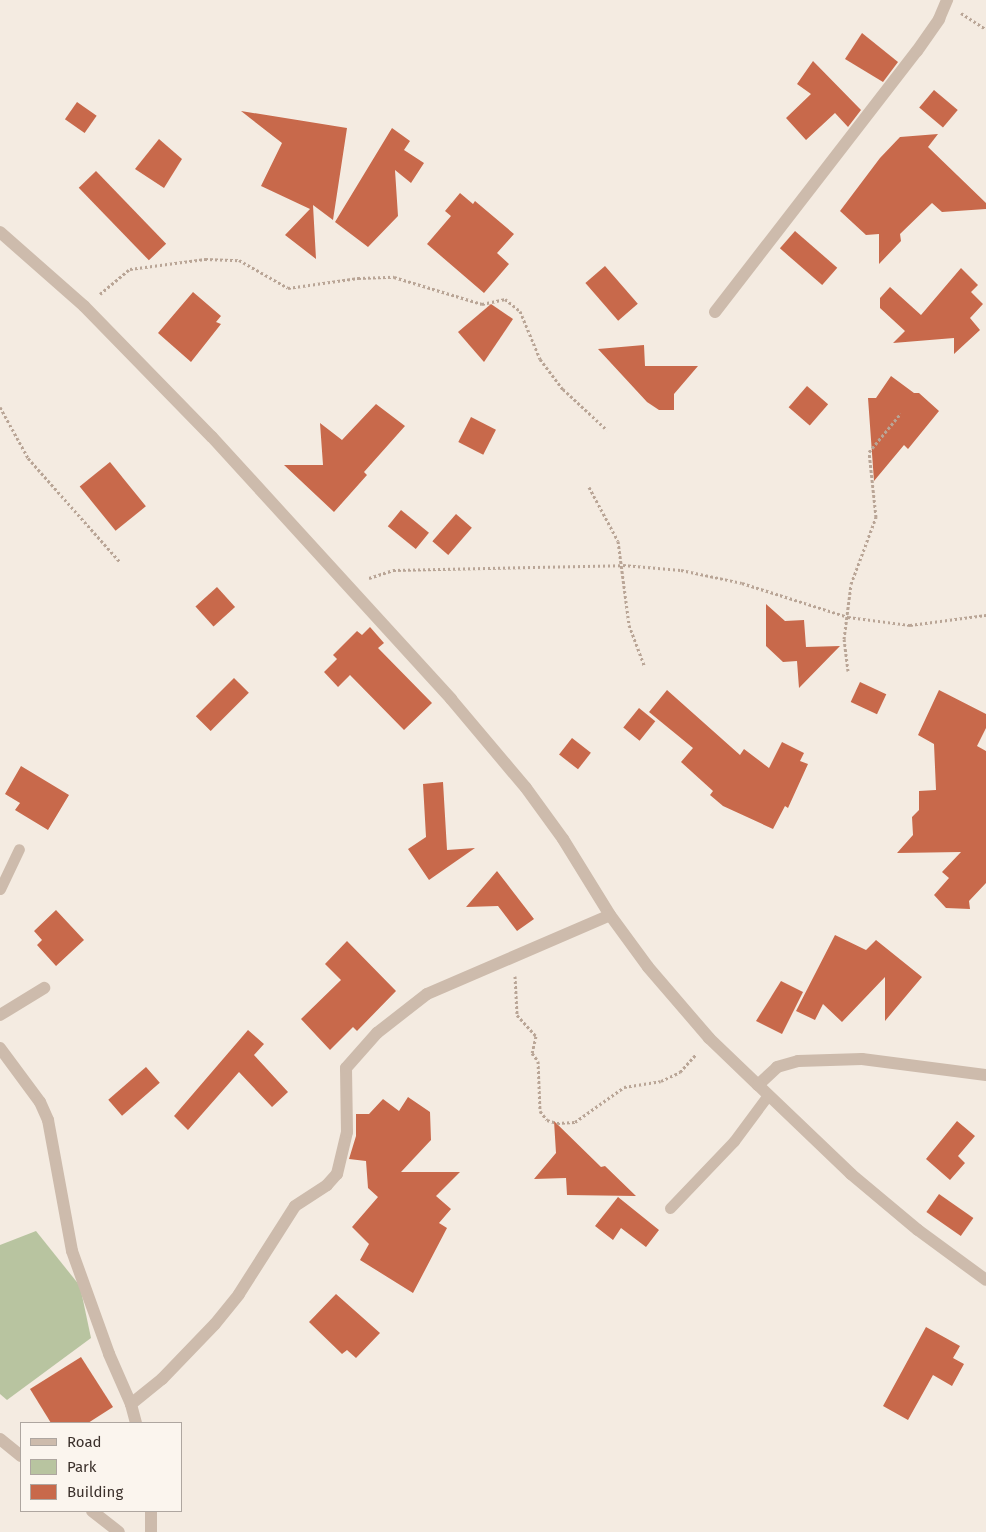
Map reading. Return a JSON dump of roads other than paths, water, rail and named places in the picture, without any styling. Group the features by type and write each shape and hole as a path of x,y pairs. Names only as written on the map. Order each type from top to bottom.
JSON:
{"street":[{"path":"715,312 917,51 946,2"},
{"path":"0,232 84,306 212,437 349,591 451,699 526,788 563,839 610,915 648,967 709,1038 885,1203 986,1280"},
{"path":"131,1404 162,1379 214,1324 239,1294 289,1212 328,1185 336,1174 347,1132 346,1068 377,1033 427,994 610,915"},
{"path":"0,1015 44,988"},
{"path":"0,1048 40,1102 48,1120 72,1251 109,1354 131,1404 136,1422"},
{"path":"758,1085 777,1067 804,1061 862,1060 986,1075"},
{"path":"0,1439 20,1455"},
{"path":"93,1512 119,1532"},
{"path":"151,1512 151,1532"}],"lane":[{"path":"0,889 19,849"},
{"path":"670,1208 734,1140 768,1095"}]}
